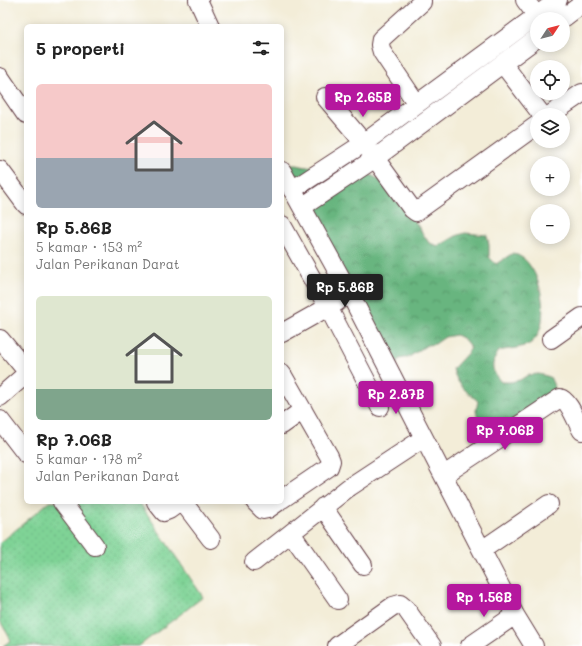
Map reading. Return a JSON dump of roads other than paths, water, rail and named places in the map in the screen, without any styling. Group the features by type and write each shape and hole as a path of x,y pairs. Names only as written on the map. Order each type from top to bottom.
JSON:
{"street":[{"path":"198,0 206,24"},
{"path":"417,104 382,52 380,45 381,39 422,2 422,0"},
{"path":"525,0 534,12"},
{"path":"542,12 558,0"},
{"path":"570,13 582,4"},
{"path":"292,190 364,143 530,21"},
{"path":"302,207 374,159 530,43"},
{"path":"503,64 537,108"},
{"path":"0,77 24,112"},
{"path":"560,108 582,93"},
{"path":"325,97 364,143 374,159 412,209 416,212 530,129"},
{"path":"0,170 24,202"},
{"path":"284,175 351,296 444,474 515,615 534,646"},
{"path":"284,229 328,307 380,407"},
{"path":"284,332 351,296"},
{"path":"551,339 582,317"},
{"path":"0,339 24,368"},
{"path":"0,397 24,376"},
{"path":"284,377 331,461 329,467 284,498"},
{"path":"444,474 554,400 560,398 564,399 582,431"},
{"path":"284,424 303,410"},
{"path":"0,420 24,451"},
{"path":"254,562 348,488 424,438"},
{"path":"64,504 95,546"},
{"path":"158,504 164,512 177,504"},
{"path":"185,504 211,539"},
{"path":"257,504 263,510 268,509 275,504"},
{"path":"482,550 549,504"},
{"path":"324,507 363,565"},
{"path":"291,533 338,600"},
{"path":"337,646 393,606 400,604 406,609 432,646"},
{"path":"470,646 515,615"}]}
